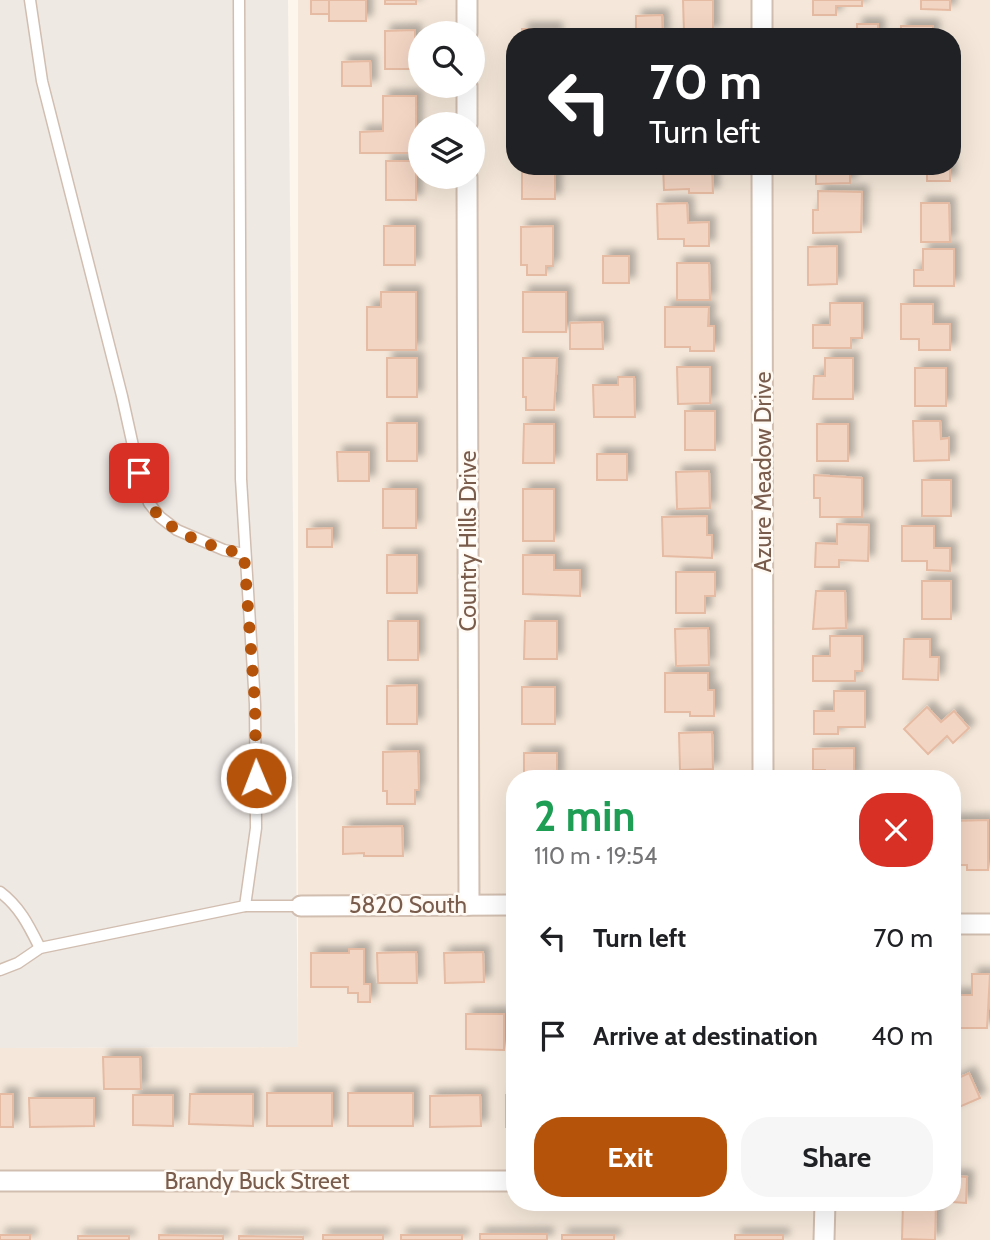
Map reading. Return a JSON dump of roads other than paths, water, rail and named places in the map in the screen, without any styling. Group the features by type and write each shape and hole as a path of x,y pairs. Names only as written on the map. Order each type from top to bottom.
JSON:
{"street":[{"path":"467,0 467,21"},
{"path":"762,0 762,28"},
{"name":"Azure Meadow Drive","path":"762,175 763,770"},
{"name":"Country Hills Drive","path":"467,189 469,905"},
{"name":"5820 South","path":"301,906 506,905"},
{"path":"961,924 990,924"},
{"name":"Brandy Buck Street","path":"0,1181 506,1181"},
{"path":"824,1240 825,1211"}],"lane":[{"path":"30,0 42,81 116,371 139,473 149,503 160,517 177,530 224,550 244,554"},
{"path":"239,0 241,479 255,704 256,828 245,906"},
{"path":"0,892 15,903 40,948"},
{"path":"0,970 18,963 40,948 245,906 301,906"}]}
